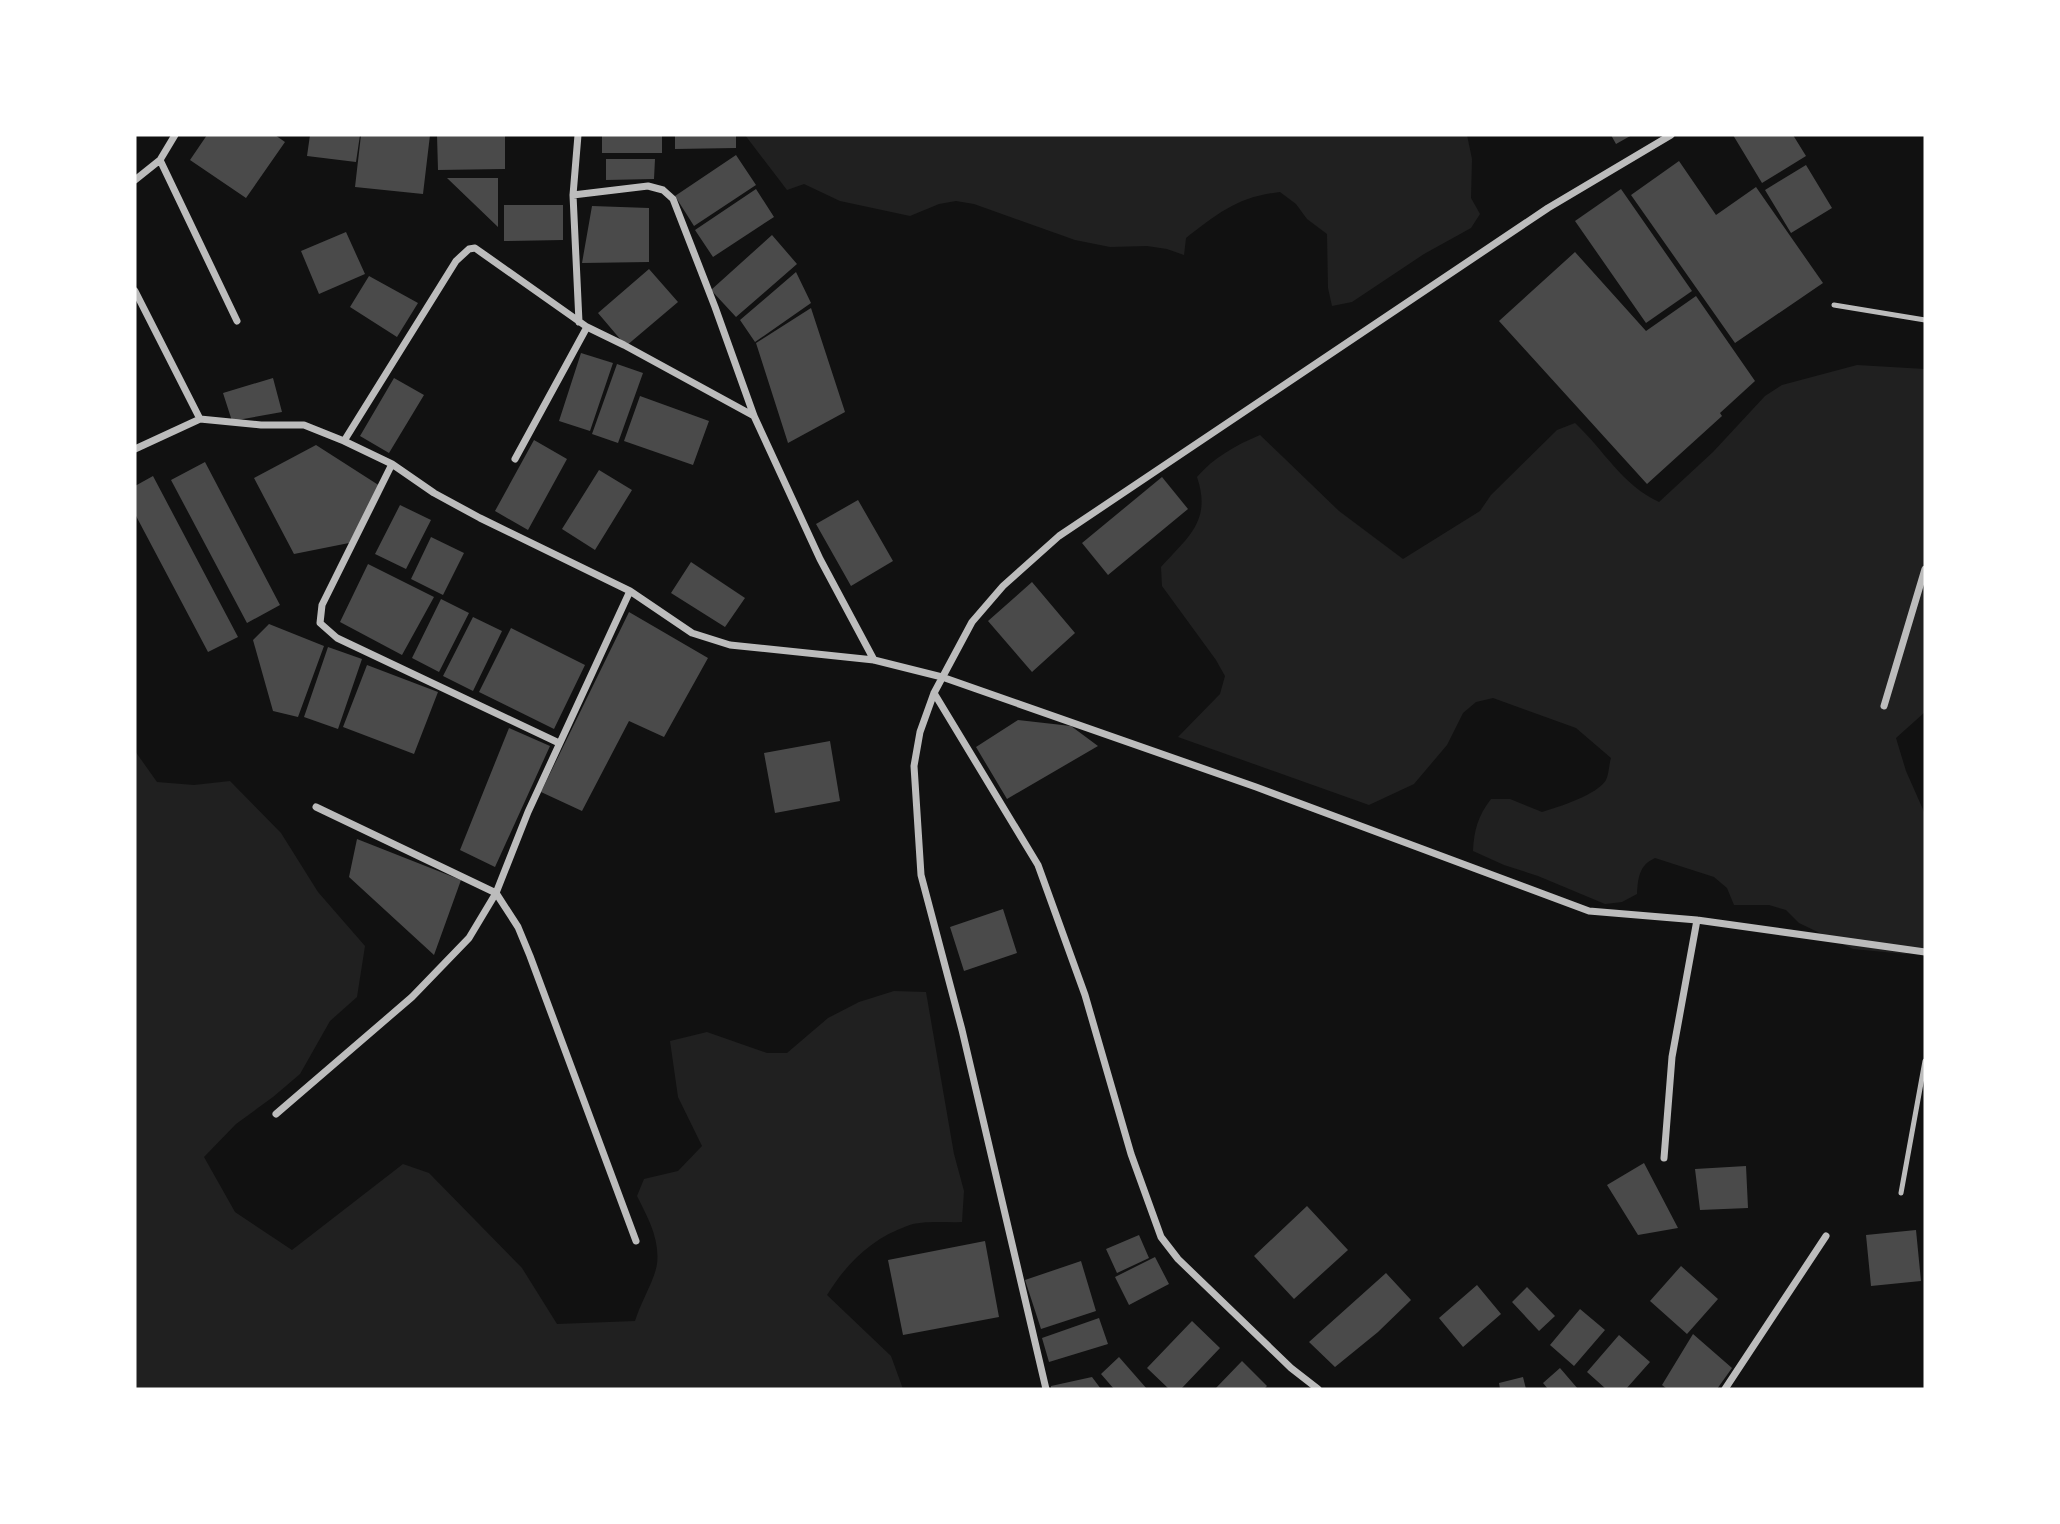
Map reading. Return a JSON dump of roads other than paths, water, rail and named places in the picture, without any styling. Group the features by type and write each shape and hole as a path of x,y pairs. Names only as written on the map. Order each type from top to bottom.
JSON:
{"street":[{"path":"135,180 160,160 175,135"},
{"path":"578,135 573,195 579,322"},
{"path":"1046,1389 962,1030 921,875 915,759 920,732 934,693 972,622 1003,586 1059,536 1548,208 1671,135"},
{"path":"160,160 237,321"},
{"path":"573,195 648,186 663,190 673,199 754,416 820,559 874,660"},
{"path":"344,441 456,261 469,249 481,250 587,327 754,416"},
{"path":"135,291 200,419"},
{"path":"515,459 587,327"},
{"path":"135,449 200,419 261,425 304,425 392,464 434,493 480,518 630,591 692,633 730,645 874,660 942,677 1256,787 1589,911 1697,920 1925,952"},
{"path":"392,464 322,605 320,623 337,638 559,743"},
{"path":"1884,706 1925,569"},
{"path":"276,1114 412,996 469,939 496,893 528,812 630,591"},
{"path":"934,693 1038,865 1085,995 1130,1154 1161,1237 1178,1259 1291,1368 1318,1389"},
{"path":"316,807 496,893 518,927 530,956 636,1241"},
{"path":"1664,1158 1672,1057 1697,920"},
{"path":"1726,1389 1826,1236"}],"lane":[{"path":"1834,305 1925,320"},
{"path":"1901,1193 1925,1060"}]}
